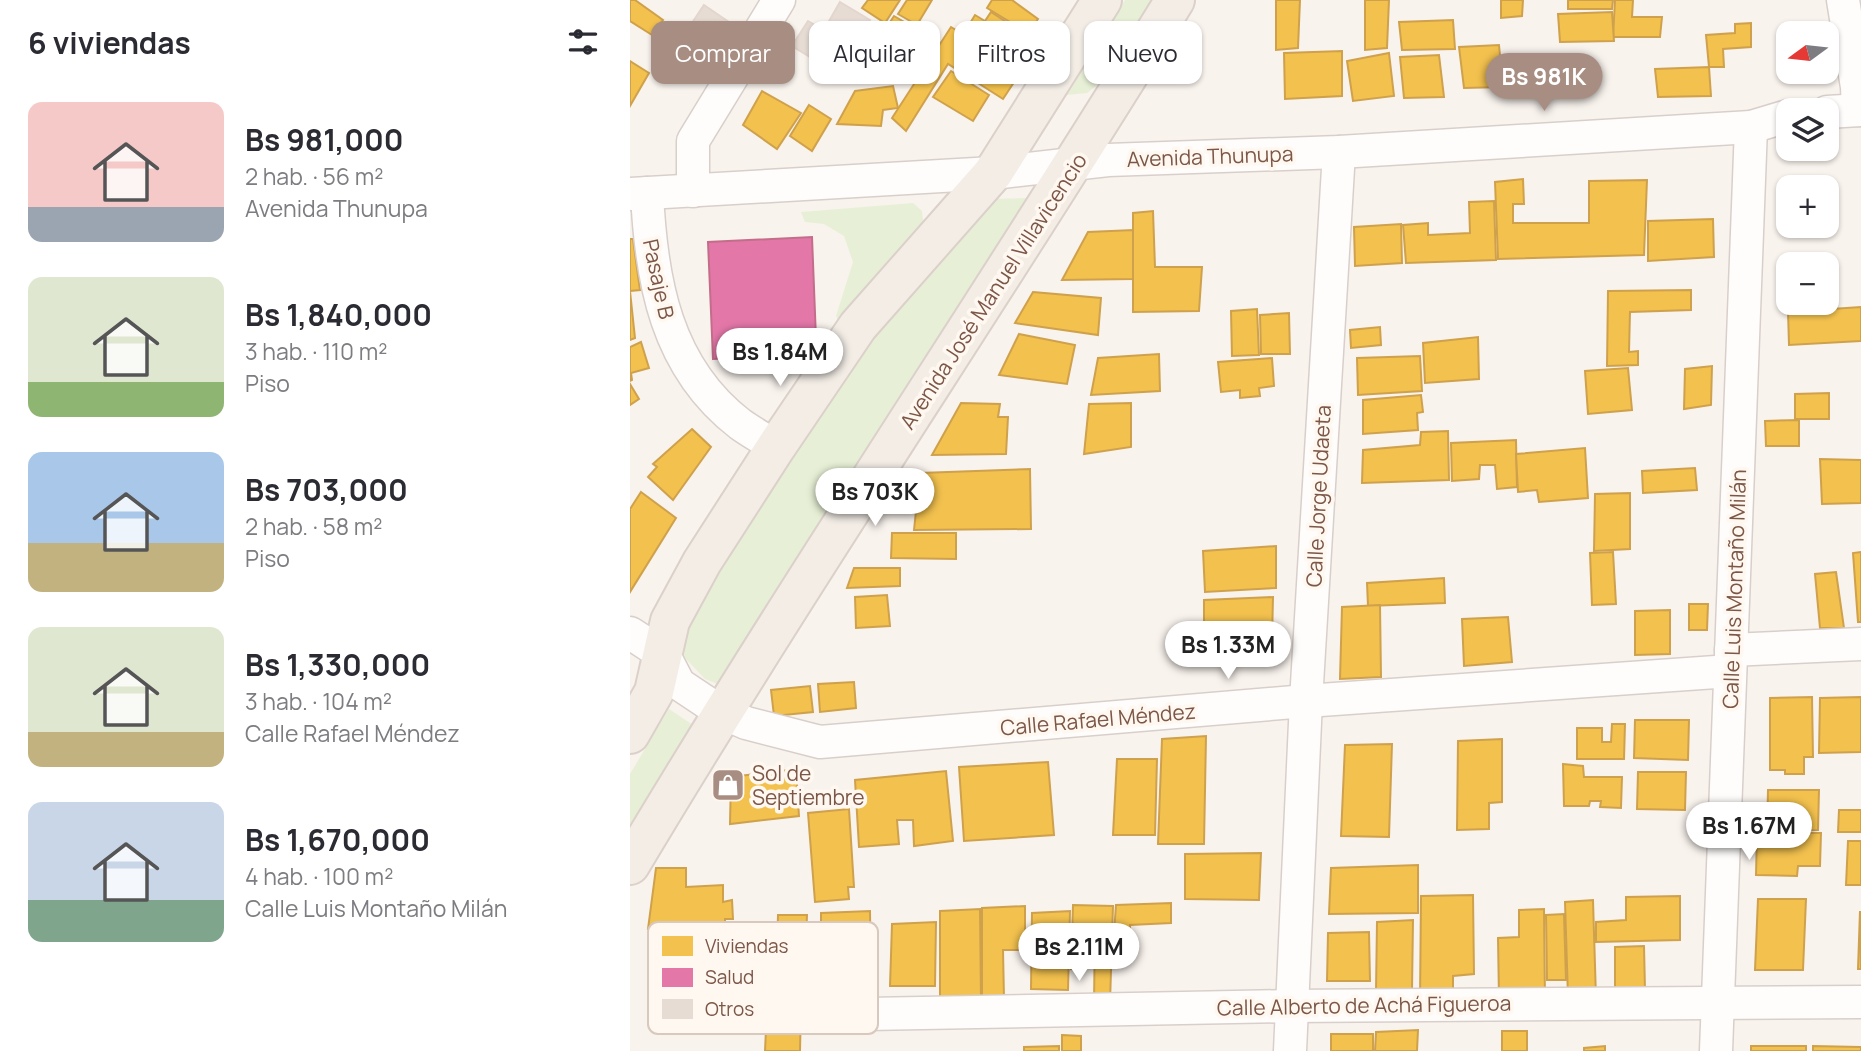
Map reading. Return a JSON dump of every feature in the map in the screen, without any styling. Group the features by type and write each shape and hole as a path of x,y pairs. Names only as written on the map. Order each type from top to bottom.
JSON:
{"main road":[{"path":"630,733 654,692 670,621 702,562 776,447 858,326 993,173 1102,0"},
{"name":"Avenida José Manuel Villavicencio","path":"630,865 721,712 1075,164 1175,0"}],"street":[{"path":"693,191 692,141 779,0"},
{"path":"1839,111 1859,110 1843,0"},
{"name":"Avenida Thunupa","path":"638,193 993,173 1108,160 1339,152 1751,127 1776,120"},
{"name":"Calle Luis Montaño Milán","path":"1716,1051 1751,127"},
{"name":"Calle Jorge Udaeta","path":"1290,1051 1306,701 1339,152"},
{"name":"Pasaje B","path":"638,193 666,320 683,359 724,409 740,424 776,447"},
{"path":"630,633 664,655"},
{"name":"Calle Rafael Méndez","path":"664,655 679,684 721,712 746,723 821,742 1306,701 1731,661 1861,644"},
{"name":"Calle Alberto de Achá Figueroa","path":"878,1014 1292,1006 1861,1002"}],"green space":[{"path":"1125,0 1151,0 1138,21 1112,21"},
{"path":"1084,67 1084,84 1098,84 1087,93 1067,95"},
{"path":"1027,198 1034,203 720,685 705,679 684,657 686,631 695,605 864,347 992,199"},
{"path":"913,203 922,211 924,228 843,329 836,316 853,262 844,236 824,224 805,222 801,212"},
{"path":"669,709 696,727 630,837 630,774"}],"building: Viviendas":[{"path":"630,0 635,0 663,20 651,21 651,34 630,21"},
{"path":"868,0 900,0 886,21 862,8"},
{"path":"907,0 932,0 919,21 910,21 898,14"},
{"path":"992,0 1012,0 1038,19 1008,21 987,8"},
{"path":"1276,0 1300,0 1298,48 1276,50"},
{"path":"1365,0 1389,0 1387,48 1365,50"},
{"path":"1501,0 1523,0 1522,16 1501,18"},
{"path":"1568,0 1613,0 1612,9 1568,9"},
{"path":"1615,0 1633,0 1632,17 1662,17 1660,37 1613,37"},
{"path":"991,12 1005,21 985,21"},
{"path":"1612,12 1614,41 1560,42 1558,14"},
{"path":"975,15 985,21 971,21"},
{"path":"1453,20 1455,49 1402,50 1399,22"},
{"path":"1751,23 1751,47 1723,49 1724,67 1709,67 1706,35 1735,33 1735,24"},
{"path":"951,27 954,29 954,68 948,64 940,77 940,44"},
{"path":"1499,45 1503,87 1464,88 1459,47"},
{"path":"1342,51 1342,96 1285,99 1284,53"},
{"path":"1389,53 1394,96 1353,101 1347,61"},
{"path":"1439,55 1444,97 1404,98 1400,57"},
{"path":"630,61 649,73 630,106"},
{"path":"1709,67 1711,96 1658,97 1655,69"},
{"path":"951,71 954,73 954,84 972,84 989,95 973,121 933,97"},
{"path":"914,84 935,84 906,131 892,118"},
{"path":"979,84 1013,84 1003,99"},
{"path":"893,86 898,108 883,110 881,126 837,124 855,91"},
{"path":"762,91 801,113 777,149 743,125"},
{"path":"809,105 831,119 812,151 790,136"},
{"path":"1523,179 1524,204 1513,204 1513,223 1589,223 1589,181 1647,180 1644,255 1498,259 1495,182"},
{"path":"1494,201 1496,260 1406,263 1403,225 1428,223 1428,235 1470,233 1469,202"},
{"path":"1153,211 1155,267 1202,267 1199,311 1133,312 1133,213"},
{"path":"1713,219 1714,257 1648,261 1648,221"},
{"path":"1401,224 1402,263 1355,266 1354,227"},
{"path":"1133,230 1133,279 1062,280 1088,232"},
{"path":"630,239 633,239 640,290 630,291"},
{"path":"1691,290 1691,310 1630,312 1629,352 1638,351 1638,365 1607,366 1608,291"},
{"path":"630,291 635,338 630,340"},
{"path":"1033,292 1101,298 1098,335 1015,323"},
{"path":"1861,307 1861,341 1789,345 1788,315 1839,315 1839,309"},
{"path":"1257,309 1259,355 1232,356 1231,311"},
{"path":"1289,313 1290,354 1261,354 1260,315"},
{"path":"1380,327 1381,345 1351,348 1350,330"},
{"path":"1019,334 1075,345 1067,384 999,375"},
{"path":"1478,337 1479,379 1425,383 1423,343"},
{"path":"641,342 649,368 631,373 630,381 630,347"},
{"path":"1159,354 1160,391 1091,395 1098,358"},
{"path":"1420,356 1422,391 1358,395 1357,358"},
{"path":"1272,358 1274,386 1259,388 1260,396 1240,398 1240,390 1221,392 1218,362"},
{"path":"1712,366 1711,405 1684,409 1685,369"},
{"path":"1628,368 1632,410 1588,414 1585,371"},
{"path":"630,384 639,399 630,405"},
{"path":"1829,393 1829,419 1795,419 1795,394"},
{"path":"1421,395 1423,412 1417,413 1418,430 1363,434 1363,400"},
{"path":"961,403 1000,404 998,417 1008,417 1006,454 932,455"},
{"path":"1131,403 1131,447 1084,454 1089,404"},
{"path":"1799,420 1799,446 1766,446 1765,421"},
{"path":"692,429 711,447 673,500 648,477 657,467 653,464"},
{"path":"1448,431 1449,480 1362,483 1363,450 1420,445 1421,432"},
{"path":"1516,440 1517,487 1497,489 1495,465 1480,465 1479,479 1452,481 1451,443"},
{"path":"1585,448 1588,498 1539,502 1537,490 1518,492 1516,454"},
{"path":"1820,459 1861,460 1861,503 1822,504"},
{"path":"1695,468 1697,490 1643,493 1642,471"},
{"path":"1030,469 1031,529 914,530 920,473"},
{"path":"641,492 676,518 630,592 630,509"},
{"path":"1630,493 1630,549 1594,551 1595,494"},
{"path":"892,533 956,533 956,559 891,558"},
{"path":"1276,546 1276,588 1205,592 1203,551"},
{"path":"1613,552 1616,604 1592,605 1590,553"},
{"path":"1861,552 1861,622 1858,622 1853,553"},
{"path":"854,568 900,568 900,586 847,588"},
{"path":"1836,572 1844,628 1820,628 1815,574"},
{"path":"1444,578 1445,603 1368,606 1367,583"},
{"path":"887,595 890,626 856,628 855,597"},
{"path":"1273,597 1272,640 1204,641 1204,600"},
{"path":"1689,604 1708,604 1707,630 1689,630"},
{"path":"1380,605 1381,677 1340,679 1342,607"},
{"path":"1670,610 1670,654 1635,655 1635,611"},
{"path":"1508,617 1512,662 1464,666 1462,619"},
{"path":"854,682 856,708 820,712 818,684"},
{"path":"810,686 813,712 774,716 771,690"},
{"path":"1812,697 1813,757 1804,757 1804,774 1785,774 1785,770 1770,770 1770,698"},
{"path":"1861,697 1861,752 1819,753 1820,698"},
{"path":"1635,720 1689,720 1688,760 1634,758"},
{"path":"1612,724 1625,724 1624,759 1577,759 1577,728 1602,728 1602,742 1611,742"},
{"path":"1206,736 1204,844 1158,844 1162,739"},
{"path":"1502,739 1502,802 1489,803 1489,829 1457,830 1458,741"},
{"path":"1392,744 1389,837 1341,836 1345,745"},
{"path":"1117,759 1157,759 1155,835 1113,835"},
{"path":"1048,762 1054,835 964,841 959,767"},
{"path":"1563,764 1583,766 1584,777 1622,777 1621,808 1600,807 1601,801 1590,801 1589,806 1564,806"},
{"path":"796,769 799,816 730,824 731,777"},
{"path":"946,771 953,841 914,846 913,820 897,820 899,844 859,847 855,780"},
{"path":"1638,772 1686,772 1685,810 1637,809"},
{"path":"1768,790 1819,790 1818,830 1767,831"},
{"path":"849,809 854,887 848,887 849,899 815,902 808,813"},
{"path":"1839,810 1861,810 1861,832 1838,832"},
{"path":"1757,833 1821,833 1820,866 1798,866 1797,876 1756,875"},
{"path":"1848,841 1861,841 1861,885 1846,885"},
{"path":"1261,853 1259,900 1185,899 1185,854"},
{"path":"1418,865 1418,913 1329,914 1331,868"},
{"path":"656,868 686,868 686,887 723,885 723,902 732,900 733,919 725,919 725,922 649,922"},
{"path":"1473,895 1474,974 1453,976 1453,1002 1420,1001 1421,896"},
{"path":"1680,896 1680,940 1596,942 1596,922 1626,920 1626,897"},
{"path":"1758,899 1806,899 1803,970 1755,970"},
{"path":"1593,900 1596,998 1568,998 1565,902"},
{"path":"1171,903 1171,923 1130,925 1130,946 1113,946 1116,905"},
{"path":"1073,905 1113,906 1110,1003 1094,1003 1095,926 1085,926 1084,970 1071,969"},
{"path":"1025,906 1025,950 1003,950 1004,998 982,998 982,908"},
{"path":"980,909 981,998 940,999 940,911"},
{"path":"1544,909 1545,999 1499,999 1498,938 1519,937 1519,910"},
{"path":"870,911 870,922 821,922 821,913"},
{"path":"1070,911 1068,990 1031,989 1032,913"},
{"path":"1860,911 1861,969 1858,969"},
{"path":"1564,914 1566,980 1547,980 1546,915"},
{"path":"778,915 807,915 807,922 778,922"},
{"path":"1413,920 1412,990 1376,991 1377,922"},
{"path":"936,922 935,986 890,986 892,924"},
{"path":"1369,932 1370,981 1327,981 1328,933"},
{"path":"1644,946 1645,990 1615,989 1615,947"},
{"path":"1418,1030 1417,1051 1375,1051 1376,1032"},
{"path":"1502,1031 1527,1031 1527,1051 1502,1051"},
{"path":"766,1034 800,1034 800,1051 765,1051"},
{"path":"1331,1034 1373,1034 1373,1051 1331,1051"},
{"path":"1062,1035 1081,1036 1081,1051 1062,1051"},
{"path":"1059,1046 1059,1051 1024,1051 1024,1047"},
{"path":"1605,1046 1605,1051 1584,1051 1584,1048"},
{"path":"1751,1046 1806,1046 1806,1051 1751,1051"},
{"path":"1813,1046 1861,1047 1861,1051 1813,1051"}],"building: Salud":[{"path":"812,237 816,339 796,370 777,371 777,356 713,359 708,242"}],"building: Otros":[{"path":"840,2 870,20 869,21 829,21"},
{"path":"704,5 727,21 693,21"},
{"path":"808,21 809,56 795,48 795,41"}],"place":[{"name":"Sol de Septiembre","path":"728,785"}]}
